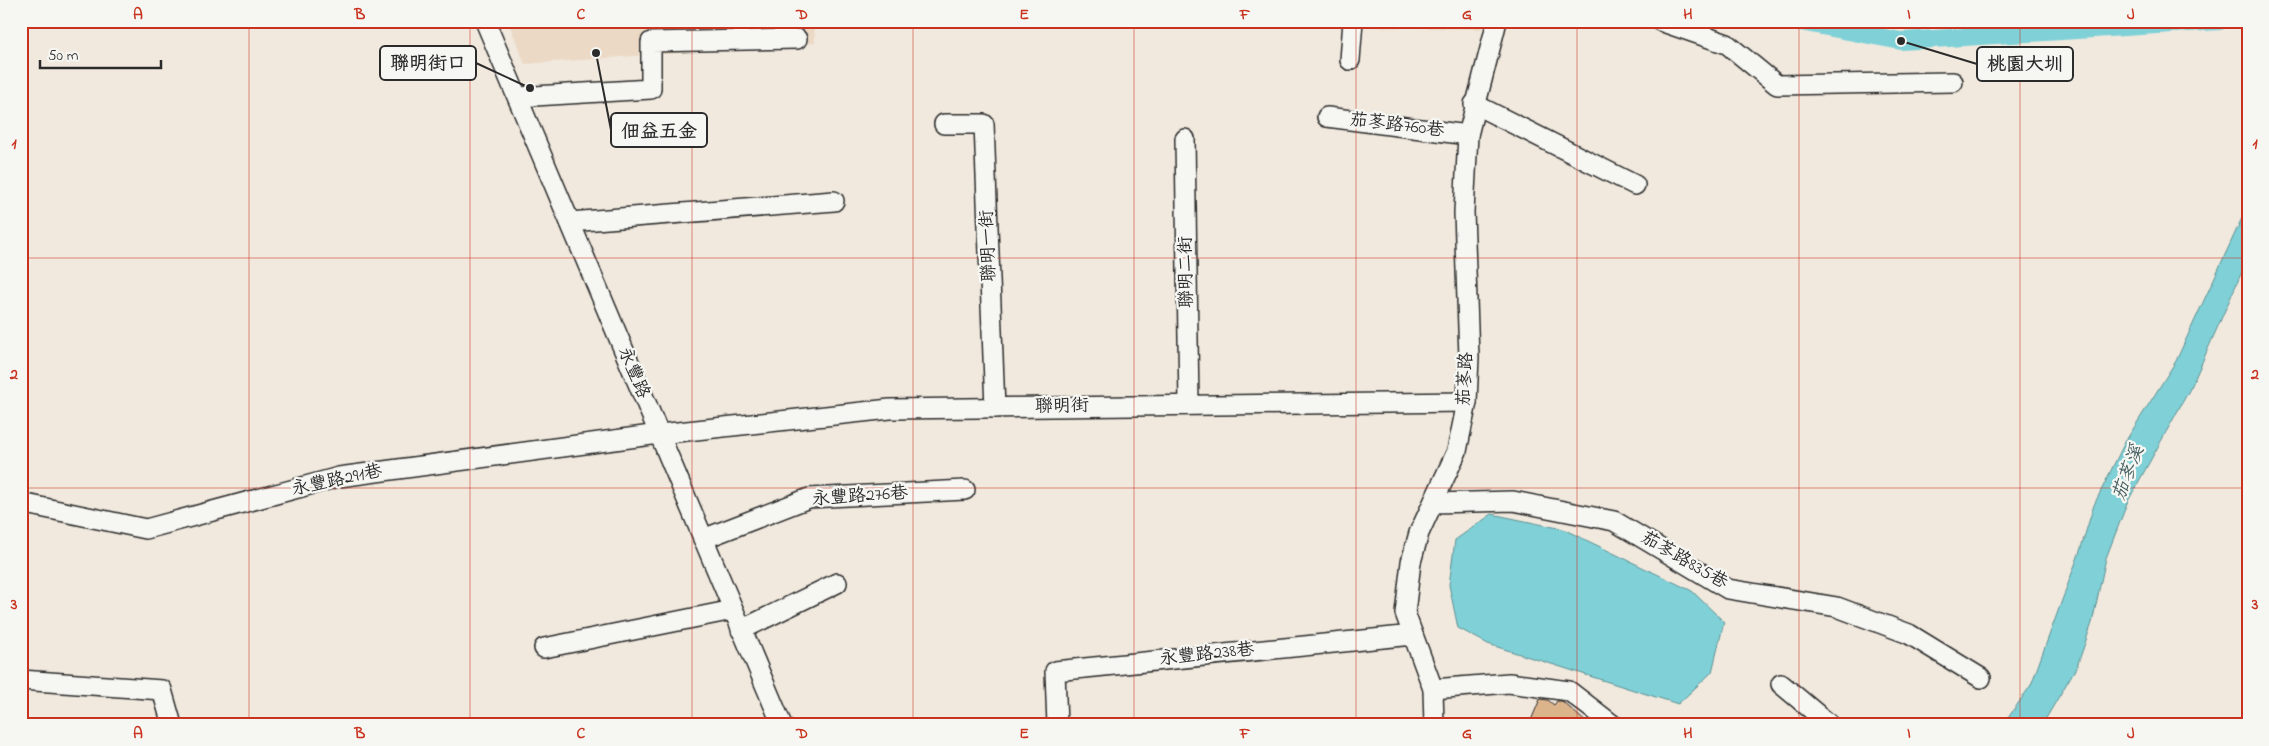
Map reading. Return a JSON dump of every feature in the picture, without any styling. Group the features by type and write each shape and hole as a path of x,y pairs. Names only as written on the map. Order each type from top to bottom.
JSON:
{"street":[{"name":"永豐路","path":"485,21 782,725"},
{"path":"1350,60 1353,21"},
{"name":"茄苳路","path":"1434,725 1433,690 1405,612 1412,562 1419,533 1457,450 1467,402 1469,357 1464,212 1468,135 1474,104 1497,21"},
{"path":"1660,21 1728,44 1777,85 1953,82"},
{"path":"518,97 651,89 651,42 797,39"},
{"path":"1474,104 1635,185"},
{"name":"茄苳路760巷","path":"1327,117 1468,135"},
{"name":"聯明一街","path":"944,124 984,124 994,408"},
{"name":"聯明二街","path":"1185,139 1189,405"},
{"path":"570,222 834,200"},
{"name":"聯明街","path":"659,434 890,409 1467,402"},
{"name":"永豐路291巷","path":"21,503 146,529 339,477 659,434"},
{"name":"永豐路276巷","path":"703,539 808,498 965,490"},
{"name":"茄苳路835巷","path":"1434,503 1513,501 1614,521 1728,589 1837,607 1909,634 1981,678"},
{"path":"741,630 836,583"},
{"path":"544,648 733,610"},
{"name":"永豐路238巷","path":"1057,725 1055,670 1413,635"},
{"path":"21,680 162,690 172,725"},
{"path":"1433,690 1509,683 1569,691 1613,725"},
{"path":"1781,684 1830,725"}],"shaded area":[{"path":"508,21 814,21 815,43 525,64"},
{"path":"1367,21 1483,21 1481,29 1366,27"}],"water":[{"name":"茄苳溪","path":"2248,205 2248,258 2192,385 2128,501 2106,558 2092,623 2077,666 2042,725 1998,725 2008,718 2031,685 2080,551 2094,505 2125,442 2176,361"},
{"path":"1492,514 1563,529 1692,591 1724,622 1712,672 1678,704 1488,644 1458,628 1449,585 1455,540"}],"building":[{"path":"1540,699 1548,700 1554,705 1557,701 1562,701 1589,725 1529,725"}],"waterway":[{"path":"1795,21 1901,41 2220,21"}],"place":[{"name":"桃園大圳","path":"1901,41"},
{"name":"佃益五金","path":"596,53"},
{"name":"聯明街口","path":"530,88"}]}
